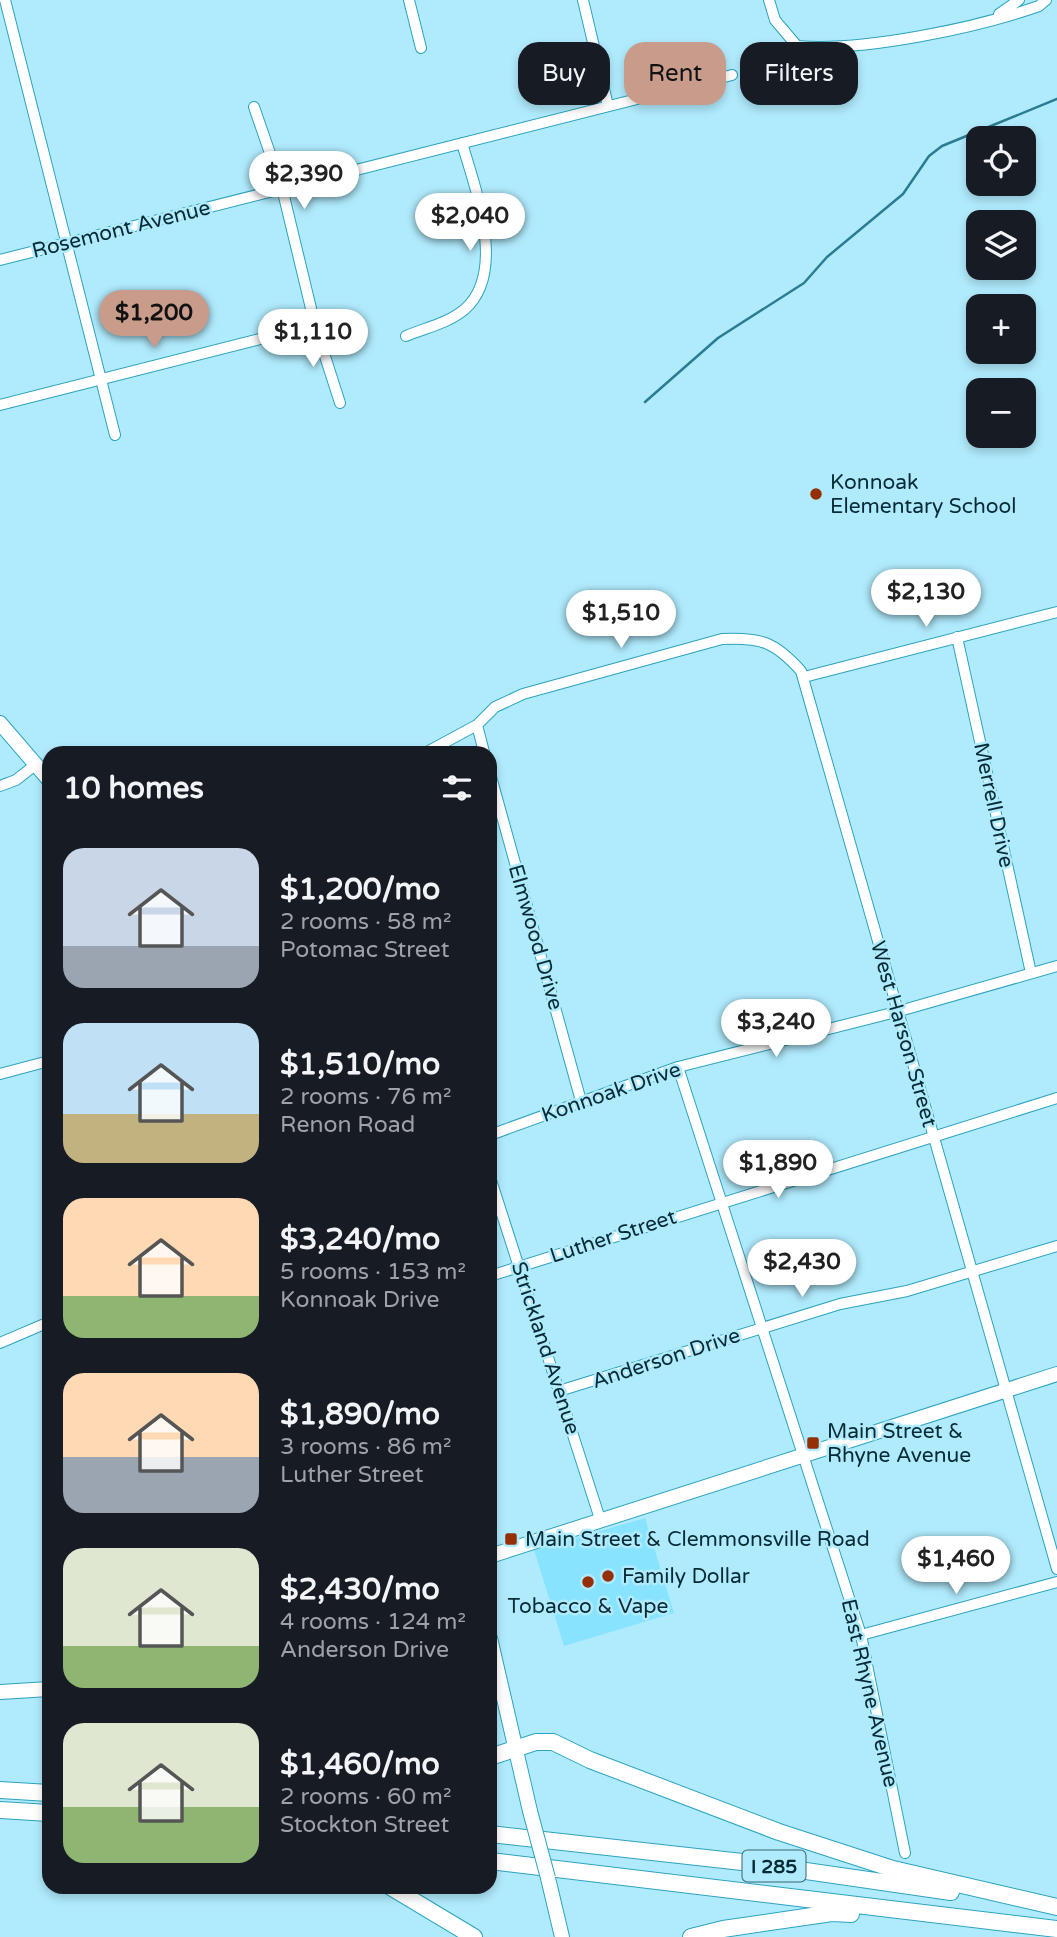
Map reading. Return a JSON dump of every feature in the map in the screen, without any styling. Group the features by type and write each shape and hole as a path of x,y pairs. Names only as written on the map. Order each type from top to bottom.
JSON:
{"highway":[{"path":"497,1755 544,1741 553,1742 590,1760 779,1832 893,1870 1057,1907"},
{"path":"0,1790 42,1793"},
{"path":"0,1810 42,1813"},
{"name":"I 285","path":"497,1836 751,1863 1057,1907"},
{"name":"I 285","path":"497,1862 1057,1929"},
{"path":"402,1894 474,1937"},
{"path":"691,1937 723,1929 832,1913 961,1919 1057,1929"}],"main road":[{"path":"0,723 42,772"},
{"path":"497,1554 1057,1374"},
{"path":"497,1668 562,1937"},
{"path":"0,1692 42,1689"}],"street":[{"path":"5,0 115,435"},
{"path":"409,0 421,48"},
{"path":"583,0 608,106"},
{"path":"769,0 775,20 797,46 830,49 976,24 994,17 1019,13 1045,0"},
{"path":"994,17 1019,0"},
{"name":"Rosemont Avenue","path":"0,260 732,75"},
{"path":"254,107 282,188 315,325 340,403"},
{"path":"406,336 462,312 473,300 482,278 486,254 482,217 462,143"},
{"path":"0,405 315,325"},
{"path":"438,746 477,725 495,707 523,694 722,639 754,638 780,649 804,677 1057,612"},
{"name":"Merrell Drive","path":"957,637 1031,973"},
{"name":"West Harson Street","path":"804,677 896,1012 1057,1569"},
{"path":"477,725 482,746"},
{"path":"0,786 16,780 35,765"},
{"name":"Elmwood Drive","path":"497,798 581,1101"},
{"name":"Konnoak Drive","path":"497,1133 678,1067 896,1012 1057,966"},
{"path":"0,1074 42,1063"},
{"name":"East Rhyne Avenue","path":"678,1067 861,1635 905,1853"},
{"name":"Luther Street","path":"497,1273 721,1201 1057,1098"},
{"name":"Strickland Avenue","path":"497,1198 600,1519"},
{"name":"Anderson Drive","path":"559,1391 839,1304 907,1291 1057,1246"},
{"path":"0,1343 42,1325"},
{"path":"861,1635 1057,1582"}],"shaded area":[{"path":"645,1518 674,1613 564,1646 534,1550"}],"waterway":[{"path":"645,402 718,338 804,283 827,257 903,194 929,156 942,146 1057,99"}],"place":[{"name":"Konnoak Elementary School","path":"816,494"},
{"name":"Main Street & Rhyne Avenue","path":"813,1443"},
{"name":"Main Street & Clemmonsville Road","path":"511,1539"},
{"name":"Family Dollar","path":"608,1576"},
{"name":"Tobacco & Vape","path":"588,1582"}]}
